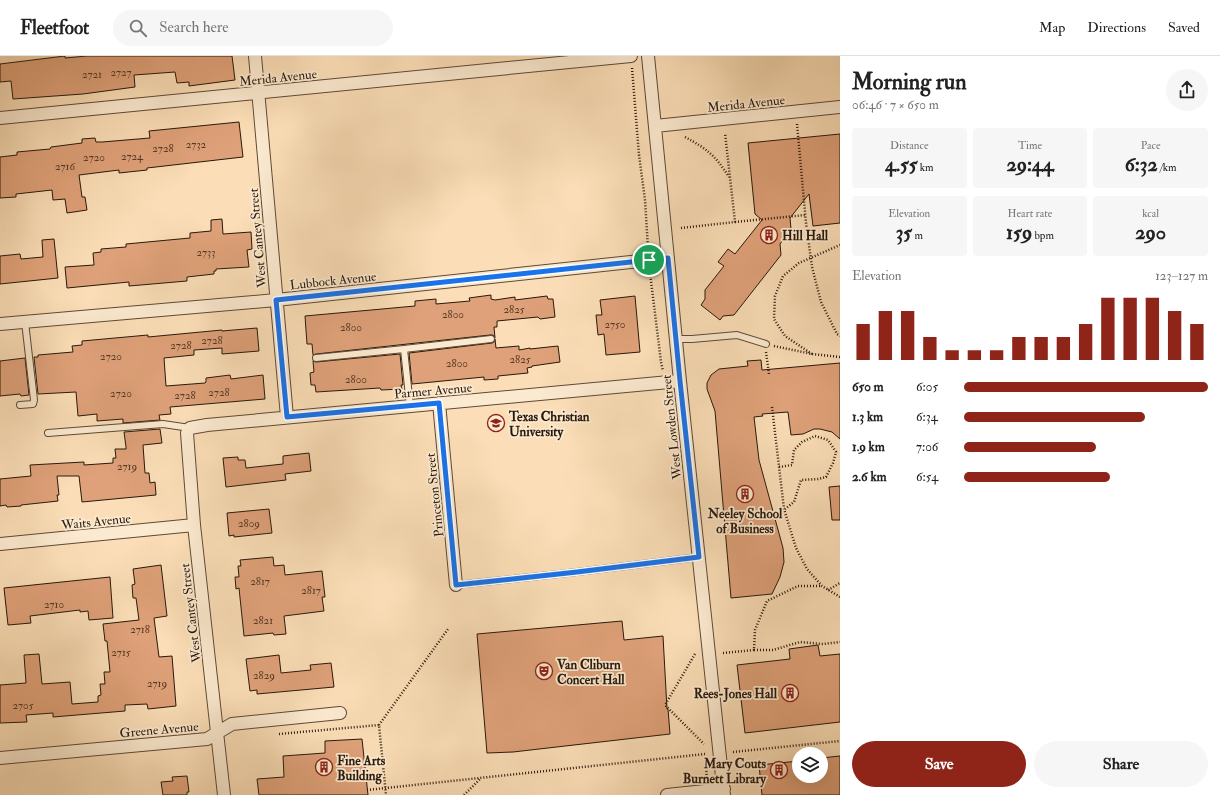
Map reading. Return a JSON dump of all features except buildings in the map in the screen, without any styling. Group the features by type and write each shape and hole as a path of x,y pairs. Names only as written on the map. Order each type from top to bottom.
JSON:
{"street":[{"name":"West Cantey Street","path":"255,56 287,417"},
{"name":"Merida Avenue","path":"0,118 631,56"},
{"name":"West Lowden Street","path":"648,56 680,381 724,792"},
{"name":"Merida Avenue","path":"655,126 840,108"},
{"name":"Lubbock Avenue","path":"0,324 276,300 668,258"},
{"name":"Parmer Avenue","path":"190,428 287,417 680,381"},
{"name":"Princeton Street","path":"439,403 456,585"},
{"name":"West Cantey Street","path":"190,428 187,434 194,525 224,795"},
{"name":"Waits Avenue","path":"0,544 194,525"},
{"name":"Greene Avenue","path":"0,758 207,739 232,724 340,713"},
{"path":"667,795 707,790 724,792"}],"lane":[{"path":"20,405 33,404 34,400 26,322"},
{"path":"676,339 737,335 766,344"},
{"path":"316,358 491,340"},
{"path":"404,349 410,406"},
{"path":"48,433 163,424 190,428"},
{"path":"456,585 699,557"}],"path":[{"path":"631,56 645,200 649,260 661,362 666,383"},
{"path":"796,112 810,258 821,302 837,334 840,336"},
{"path":"725,133 735,222"},
{"path":"685,137 703,147 719,162 730,179"},
{"path":"681,228 805,215"},
{"path":"812,354 785,336 774,318 775,296 783,276 799,263 840,245"},
{"path":"768,374 766,344 812,354 840,357"},
{"path":"772,407 784,509 796,548 806,569 822,586 840,597"},
{"path":"779,467 792,465 794,450 802,442 815,436 828,440 836,452 833,463 826,477 801,480 794,502 784,509"},
{"path":"828,590 840,583"},
{"path":"754,650 755,630 767,601 798,586 822,586"},
{"path":"386,795 379,725 448,630"},
{"path":"723,653 773,650 800,642 823,644 840,642"},
{"path":"694,646 696,662"},
{"path":"695,654 665,705 704,744"},
{"path":"278,734 379,725"},
{"path":"703,736 707,790"},
{"path":"733,752 840,741"},
{"path":"367,790 705,754"},
{"path":"464,795 480,778"}],"place":[{"name":"Hill Hall","path":"769,235"},
{"name":"Texas Christian University","path":"496,423"},
{"name":"Neeley School of Business","path":"745,494"},
{"name":"Van Cliburn Concert Hall","path":"544,671"},
{"name":"Rees-Jones Hall","path":"790,693"},
{"name":"Fine Arts Building","path":"324,767"},
{"name":"Mary Couts Burnett Library","path":"779,770"}],"route":[{"path":"668,258 699,557 456,585 439,403 287,417 276,300 649,260 668,258"}]}
